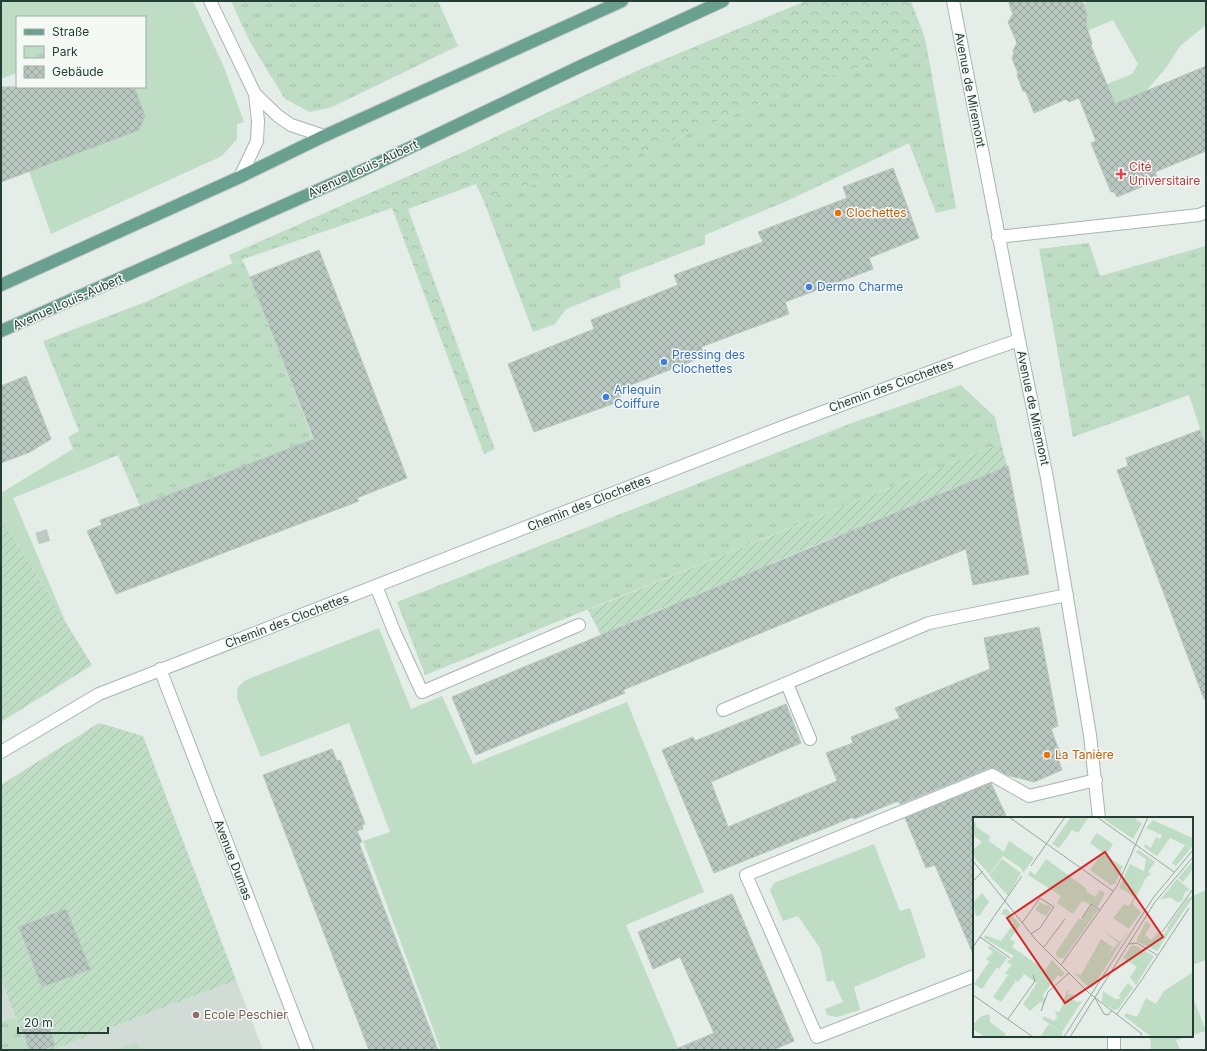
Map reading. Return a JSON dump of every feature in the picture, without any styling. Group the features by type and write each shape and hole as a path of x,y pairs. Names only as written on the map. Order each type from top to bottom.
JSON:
{"main road":[{"path":"1,285 622,1"},
{"name":"Avenue Louis-Aubert","path":"1,331 361,171 581,66 723,1"}],"street":[{"path":"210,1 255,94 258,121 257,141 240,177"},
{"name":"Avenue de Miremont","path":"952,1 1018,340 1047,478 1090,735 1099,817"},
{"path":"255,94 278,116 291,125 324,136"},
{"path":"998,237 1199,215 1206,212"},
{"name":"Chemin des Clochettes","path":"1,752 99,694 160,669 785,426 1018,340"},
{"path":"376,586 422,692 578,625"},
{"path":"723,710 929,623 1067,595"},
{"name":"Avenue Dumas","path":"160,669 306,1050"},
{"path":"787,684 810,739"},
{"path":"973,976 817,1037 746,876 992,775 1029,796 1096,780"},
{"path":"1114,1037 1114,1050"}],"shaded area":[{"path":"1,980 15,1017 1,1022"},
{"name":"Ecole Peschier","path":"236,980 263,1050 52,1050"}],"green space":[{"path":"1,1 193,1 224,67 244,122 237,124 237,139 222,156 51,234 29,171 139,130 145,116 134,88 146,88 146,16 16,16 16,73 1,79"},
{"path":"231,1 438,1 458,46 332,107 310,112 285,99 250,42"},
{"path":"806,1 911,1 925,38 855,69 794,89 632,157 483,199 476,184 408,209 495,449 484,454 392,208 232,263 229,255 461,153 643,68"},
{"path":"1089,1 1206,1 1206,25 1180,46 1166,68 1145,92 1113,105 1100,87 1132,74 1138,64 1113,20 1085,32 1087,15 1083,4"},
{"path":"925,38 956,208 936,213 909,143 789,200 705,235 705,244 619,277 621,287 566,309 555,324 533,332 483,199 632,157 794,89 855,69"},
{"path":"1089,243 1100,276 1206,246 1206,387 1189,395 1073,437 1039,249"},
{"path":"242,259 313,440 140,506 118,455 82,470 68,437 79,431 43,341 143,303"},
{"path":"961,385 995,417 1001,443 425,675 397,602 852,423"},
{"path":"1206,387 1206,447 1189,395"},
{"path":"1001,443 1009,474 1000,469 941,493 942,497 929,503 927,499 862,526 839,540 837,536 772,563 774,567 749,578 747,574 693,596 695,600 670,610 668,606 614,629 615,633 601,635 588,610"},
{"path":"73,449 82,470 13,498 66,623 1,517 1,493"},
{"path":"1,517 92,665 1,722"},
{"path":"379,628 411,709 442,696 473,764 627,702 704,892 626,925 679,1050 441,1050 363,841 390,832 349,723 261,757 237,698 238,687 246,680"},
{"path":"99,723 143,736 236,980 52,1050 28,1050 1,980 1,785"},
{"path":"874,844 900,911 910,908 926,957 854,987 860,1010 837,1017 827,1015 825,1009 843,1002 833,980 827,982 820,948 798,916 783,921 770,890 774,883"},
{"path":"1206,890 1206,960 1193,965 1193,896"},
{"path":"1193,998 1206,1031 1193,1035"},
{"path":"15,1017 28,1050 1,1050 1,1022"},
{"path":"1150,1037 1186,1037 1176,1040 1180,1050 1151,1050"},
{"path":"137,1042 140,1050 114,1050"}],"building":[{"path":"1008,1 1082,1 1087,15 1086,25 1092,43 1091,46 1115,104 1206,66 1206,151 1155,172 1158,180 1117,197 1114,192 1111,192 1091,143 1096,141 1079,98 1069,102 1066,99 1034,113 1026,92 1023,91 1012,58 1014,53 1013,51 1017,43 1008,22 1013,14"},
{"path":"1,87 134,88 145,116 139,130 1,182"},
{"path":"893,168 919,238 869,258 873,269 785,302 789,314 701,347 705,356 618,390 621,401 534,432 508,364 594,329 591,320 678,285 674,275 763,242 758,232 847,198 843,187"},
{"path":"319,250 407,478 357,498 359,501 116,594 87,531 102,525 100,520 314,439 250,277"},
{"path":"26,376 51,439 30,452 1,463 1,386"},
{"path":"1200,430 1206,447 1206,699 1204,699 1117,470 1128,466 1126,458"},
{"path":"1008,466 1029,574 973,585 966,549 889,579 623,690 625,693 476,755 452,697"},
{"path":"1039,627 1058,726 1051,729 1062,758 1058,759 1062,770 1034,782 1007,775 995,768 989,768 900,804 898,801 854,819 853,817 714,873 662,750 693,737 695,741 786,704 801,743 711,782 728,827 837,781 826,753 853,743 851,737 900,718 895,708 990,669 984,638"},
{"path":"332,749 337,761 340,760 365,824 362,825 363,829 357,831 362,842 359,843 438,1050 369,1050 263,775"},
{"path":"991,783 1007,817 973,817 973,954 935,865 926,868 905,818"},
{"path":"732,894 794,1041 773,1050 674,1050 714,1033 680,957 653,969 638,932"},
{"path":"66,909 90,969 42,987 19,927"},
{"path":"45,1017 55,1045 41,1050 30,1050 21,1027"}],"tunnel":[{"path":"41,531 46,547"}],"place":[{"name":"Cité Universitaire","path":"1121,174"},
{"name":"Clochettes","path":"838,213"},
{"name":"Dermo Charme","path":"809,287"},
{"name":"Pressing des Clochettes","path":"664,362"},
{"name":"Arlequin Coiffure","path":"606,397"},
{"name":"La Tanière","path":"1047,755"},
{"name":"Ecole Peschier","path":"196,1015"}]}
